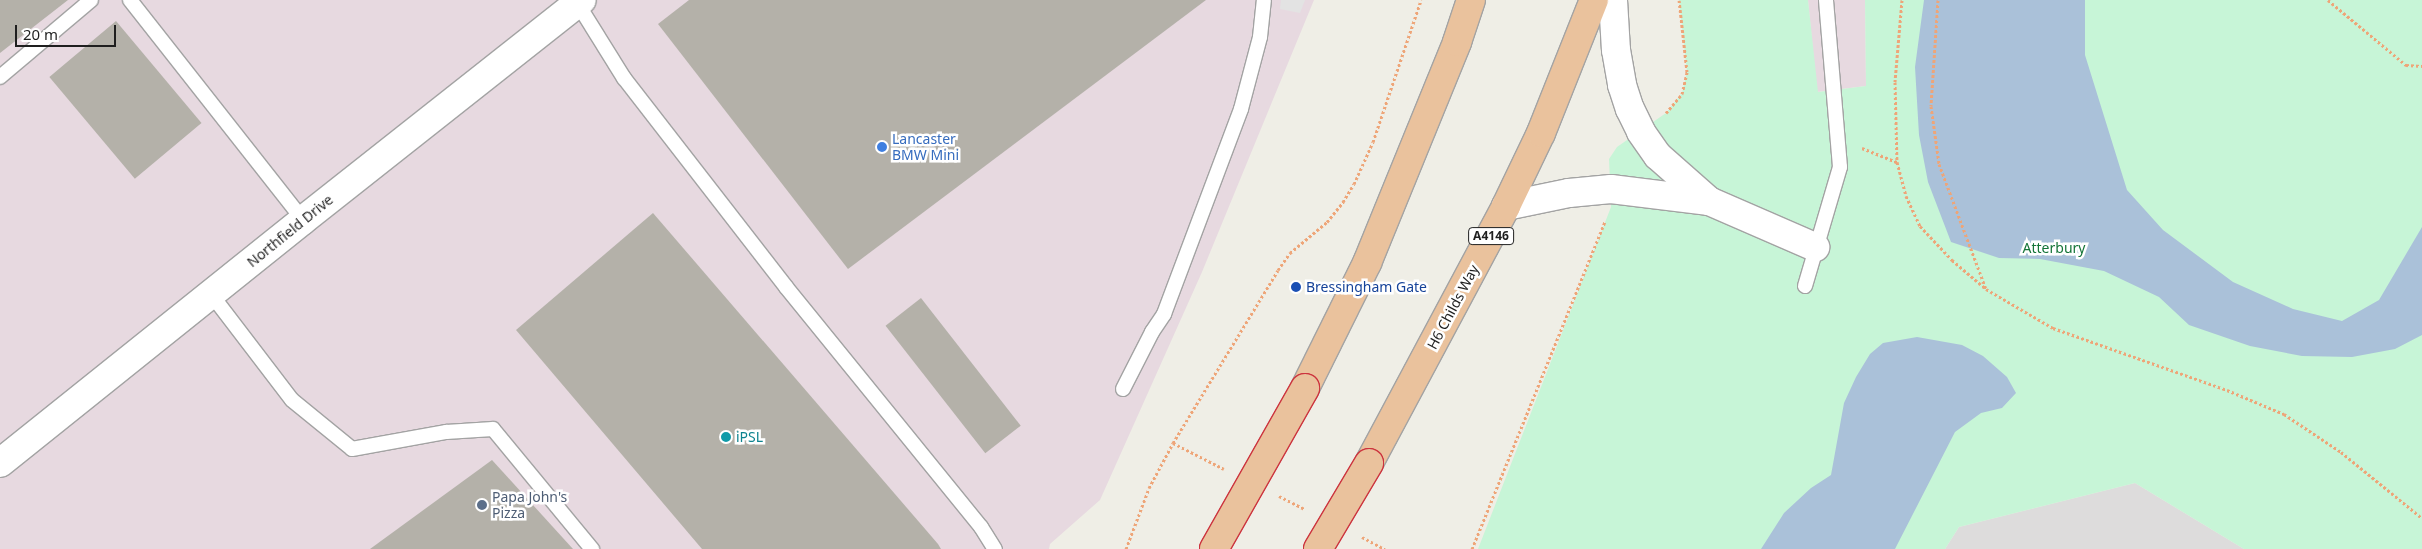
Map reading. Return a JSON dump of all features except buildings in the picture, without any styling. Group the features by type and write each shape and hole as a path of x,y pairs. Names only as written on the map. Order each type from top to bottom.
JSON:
{"highway":[{"path":"1214,549 1306,388 1370,255 1450,60 1471,0"},
{"name":"H6 Childs Way","path":"1318,549 1369,463 1506,206 1545,124 1594,0"}],"street":[{"path":"1613,0 1616,50 1622,85 1630,109 1641,132 1658,156 1709,201"},
{"name":"Northfield Drive","path":"0,464 578,1"},
{"path":"1506,206 1569,193 1611,190 1709,201 1815,247"}],"lane":[{"path":"0,77 91,0"},
{"path":"130,0 303,220"},
{"path":"1124,389 1152,332 1164,314 1241,109 1260,37 1264,0"},
{"path":"1805,286 1840,167 1826,0"},
{"path":"578,1 630,86 786,287 981,527 995,549"},
{"path":"212,294 292,400 352,449 446,432 493,429 592,549"}],"path":[{"path":"1126,549 1149,488 1173,444 1286,258 1327,222 1350,190 1373,142 1422,0"},
{"path":"1641,132 1666,113 1682,94 1687,72 1679,0"},
{"path":"1902,0 1895,82 1896,162 1906,196 1920,226 1952,260 1986,289 2053,328 2227,390 2284,414 2341,452 2422,518"},
{"path":"1938,0 1931,106 1939,164 1986,289"},
{"path":"2328,0 2406,65 2422,66"},
{"path":"1838,138 1896,162"},
{"path":"1472,549 1610,207 1611,190"}],"shaded area":[{"path":"0,0 1314,0 1202,272 1100,500 1050,544 1049,549 0,549"},
{"path":"1281,0 1305,0 1300,13 1280,9"},
{"path":"1808,0 1865,0 1866,86 1817,92"},
{"path":"2135,483 2244,549 1945,549 1959,527"}],"green space":[{"name":"Atterbury","path":"1679,0 1808,0 1818,92 1866,86 1865,0 2422,0 2422,549 2244,549 2135,483 1959,527 1945,549 1478,549 1611,207 1609,159 1617,147 1666,113 1682,93 1687,72"}],"water":[{"path":"1924,0 2085,0 2085,55 2127,190 2163,230 2233,282 2293,309 2342,321 2379,300 2422,227 2422,335 2395,349 2352,357 2302,356 2250,346 2189,325 2159,297 2104,271 2040,259 1999,258 1951,242 1928,182 1919,135 1915,67"},
{"path":"1917,337 1962,345 1983,356 2007,377 2016,393 2002,408 1981,413 1955,432 1895,549 1761,549 1784,513 1811,488 1831,475 1844,403 1856,377 1870,354 1883,343"}],"place":[{"name":"Lancaster BMW Mini","path":"882,147"},
{"name":"Bressingham Gate","path":"1296,287"},
{"name":"iPSL","path":"726,437"},
{"name":"Papa John's Pizza","path":"482,505"}]}
